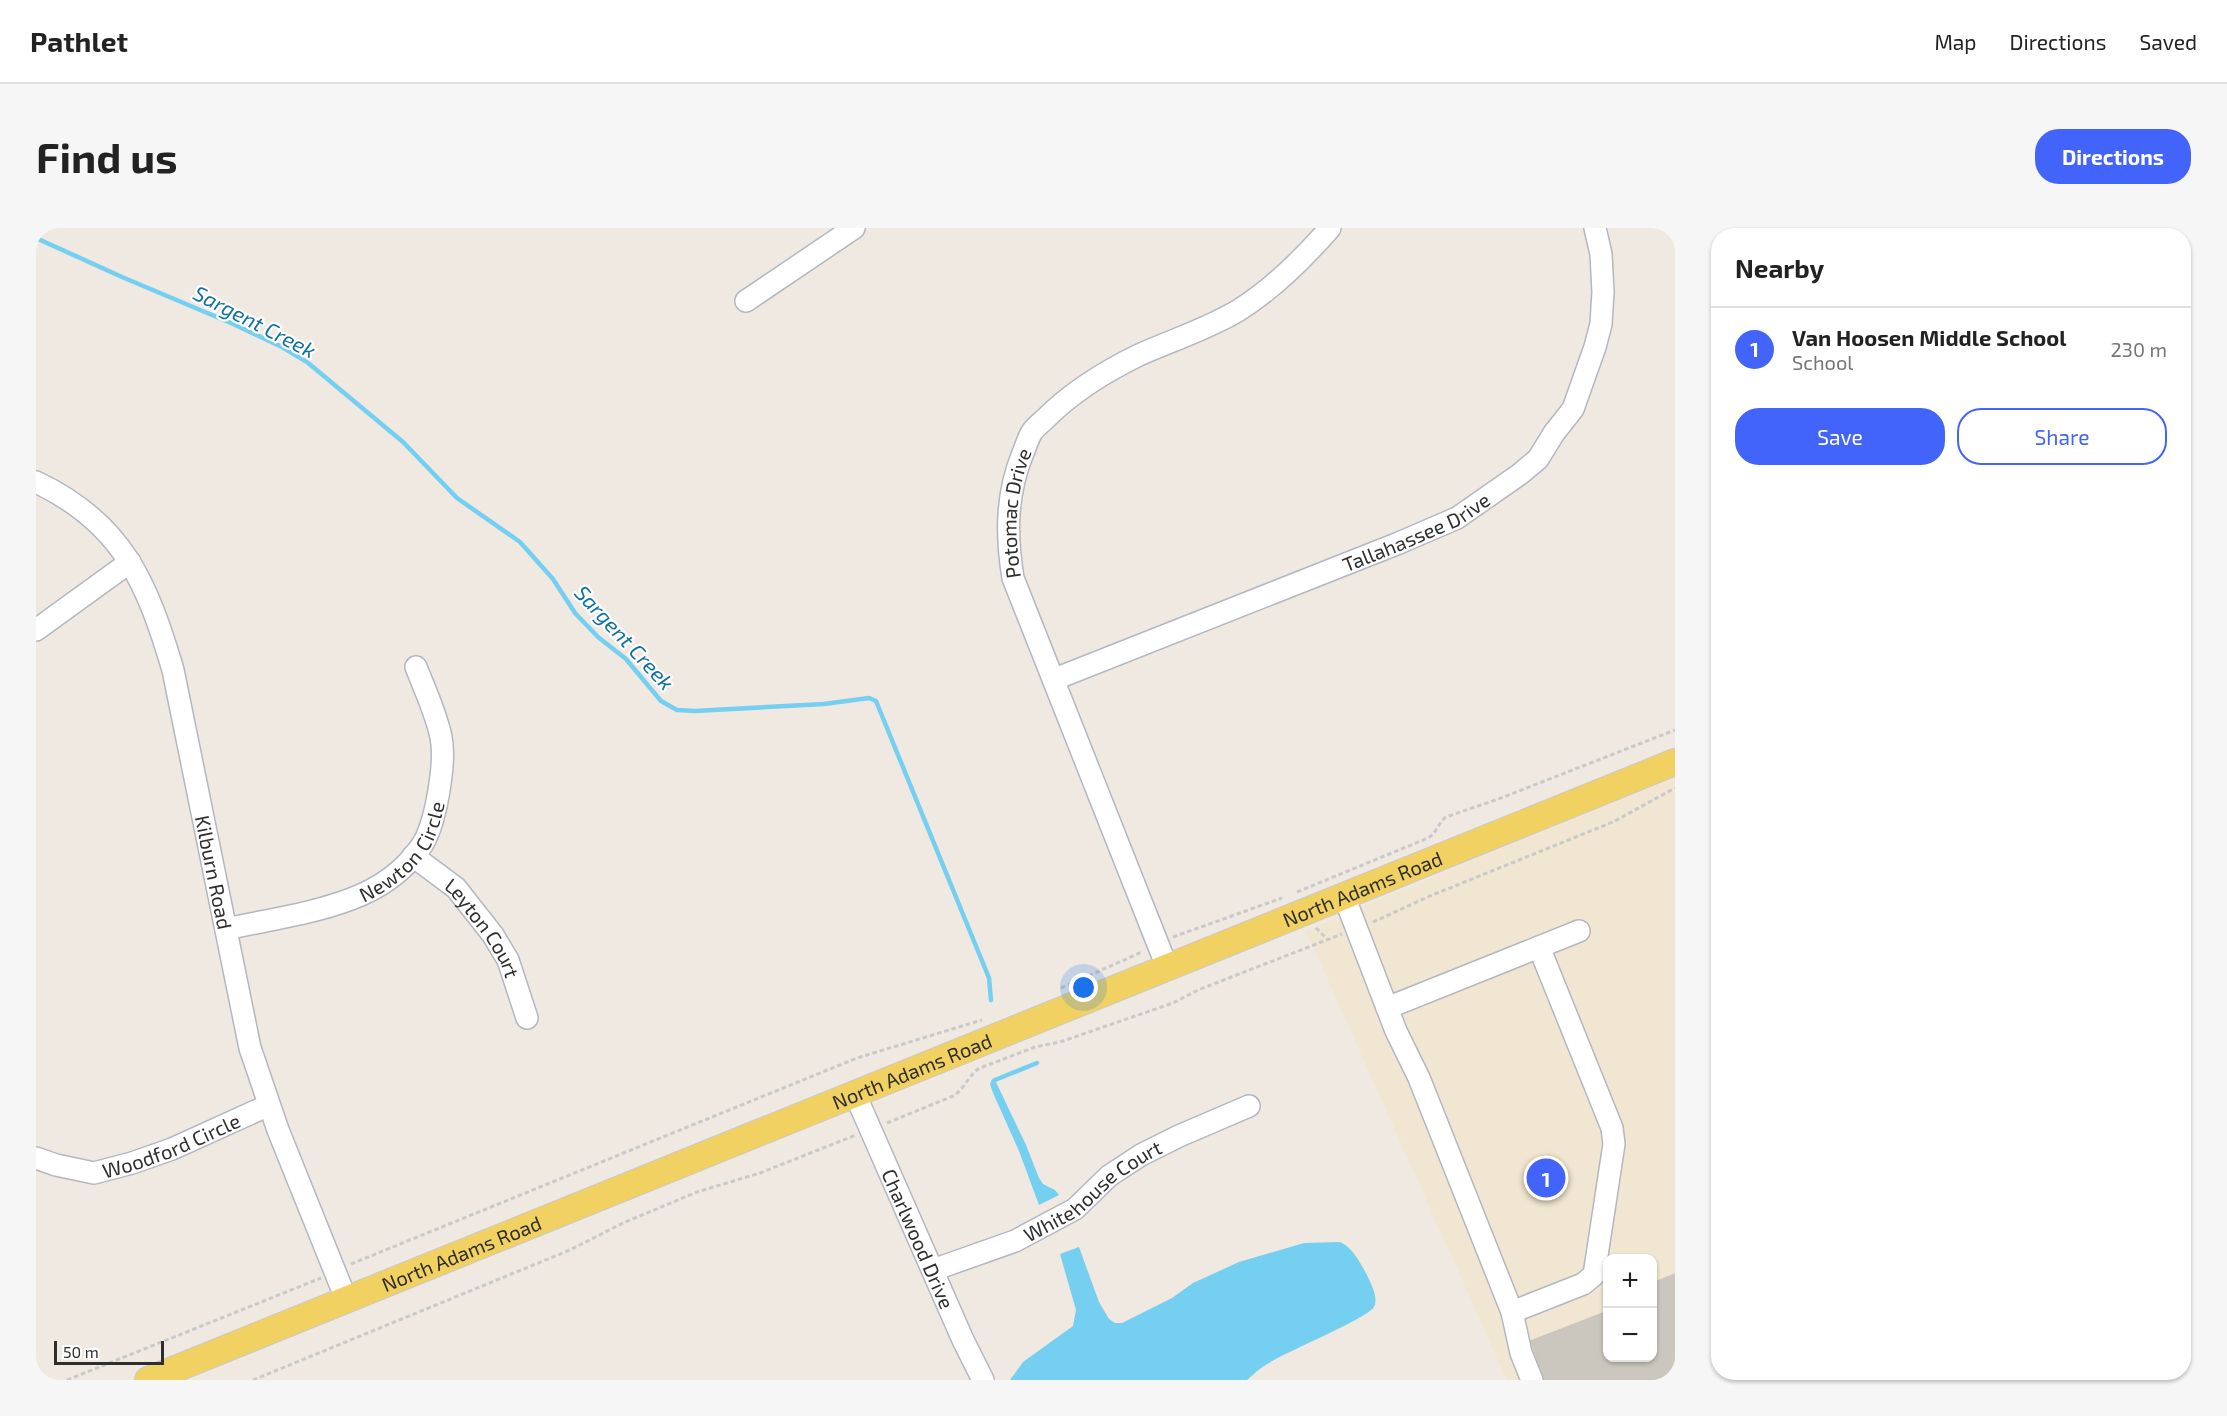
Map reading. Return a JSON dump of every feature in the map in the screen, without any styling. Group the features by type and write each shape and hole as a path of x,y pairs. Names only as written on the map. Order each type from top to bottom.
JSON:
{"main road":[{"name":"North Adams Road","path":"148,1380 1675,762"}],"street":[{"path":"746,301 854,228"},
{"name":"Potomac Drive","path":"1167,967 1055,679 1013,578 1008,549 1011,490 1017,468 1032,432 1062,402 1092,380 1238,310 1272,287 1330,228"},
{"name":"Tallahassee Drive","path":"1055,679 1457,518 1538,459 1554,433 1574,409 1601,324 1603,292 1601,254 1595,228"},
{"name":"Kilburn Road","path":"36,482 90,516 114,540 130,562 148,595 173,670 250,1048 269,1106 346,1299"},
{"path":"36,630 130,562"},
{"name":"Newton Circle","path":"226,929 351,900 374,889 398,873 422,847 441,783 441,738 433,709 416,667"},
{"name":"Leyton Court","path":"413,856 456,888 493,935 508,960 527,1018"},
{"path":"1344,896 1387,1008 1419,1078 1512,1312 1521,1353 1532,1380"},
{"path":"1387,1008 1579,931"},
{"path":"1512,1312 1583,1284 1594,1275 1597,1268 1614,1144 1612,1128 1539,947"},
{"name":"Charlwood Drive","path":"855,1094 963,1340 983,1380"},
{"name":"Woodford Circle","path":"36,1158 94,1173 172,1149 269,1106"},
{"name":"Whitehouse Court","path":"933,1270 1015,1241 1075,1209 1109,1176 1141,1155 1249,1106"}],"path":[{"path":"1296,892 1428,838 1446,817 1510,795 1675,730"},
{"path":"1370,924 1430,896 1613,822 1675,788"},
{"path":"1173,937 1286,897"},
{"path":"1317,928 1328,940"},
{"path":"880,1126 953,1096 980,1068 1035,1047 1060,1042 1173,1003 1198,990 1341,935"},
{"path":"1060,988 1139,953"},
{"path":"346,1266 857,1058 988,1018"},
{"path":"253,1380 570,1250 623,1222 697,1192 760,1173 859,1134"},
{"path":"67,1380 323,1277"}],"shaded area":[{"path":"1675,777 1675,1380 1507,1380 1306,931"}],"water":[{"path":"992,1079 995,1080 1026,1145 1039,1178 1043,1184 1055,1190 1059,1195 1039,1205 1019,1151 993,1093 990,1084"},
{"path":"1340,1242 1352,1251 1366,1273 1375,1294 1374,1307 1343,1327 1278,1358 1247,1380 1010,1380 1023,1362 1073,1326 1076,1310 1060,1254 1079,1247 1099,1302 1109,1319 1115,1323 1122,1323 1172,1298 1193,1283 1239,1262 1304,1243"}],"building":[{"path":"1675,1274 1675,1380 1544,1380 1531,1341 1603,1313 1603,1362 1657,1362 1657,1281"}],"waterway":[{"name":"Sargent Creek","path":"36,238 231,323 282,347 307,362 403,442 457,498 520,542 553,579 575,613 598,637 626,659 661,701 677,710 824,704 869,698 876,701 989,978 991,1000"},
{"path":"995,1080 1037,1063"}],"place":[{"name":"Van Hoosen Middle School","path":"1546,1178"}]}
